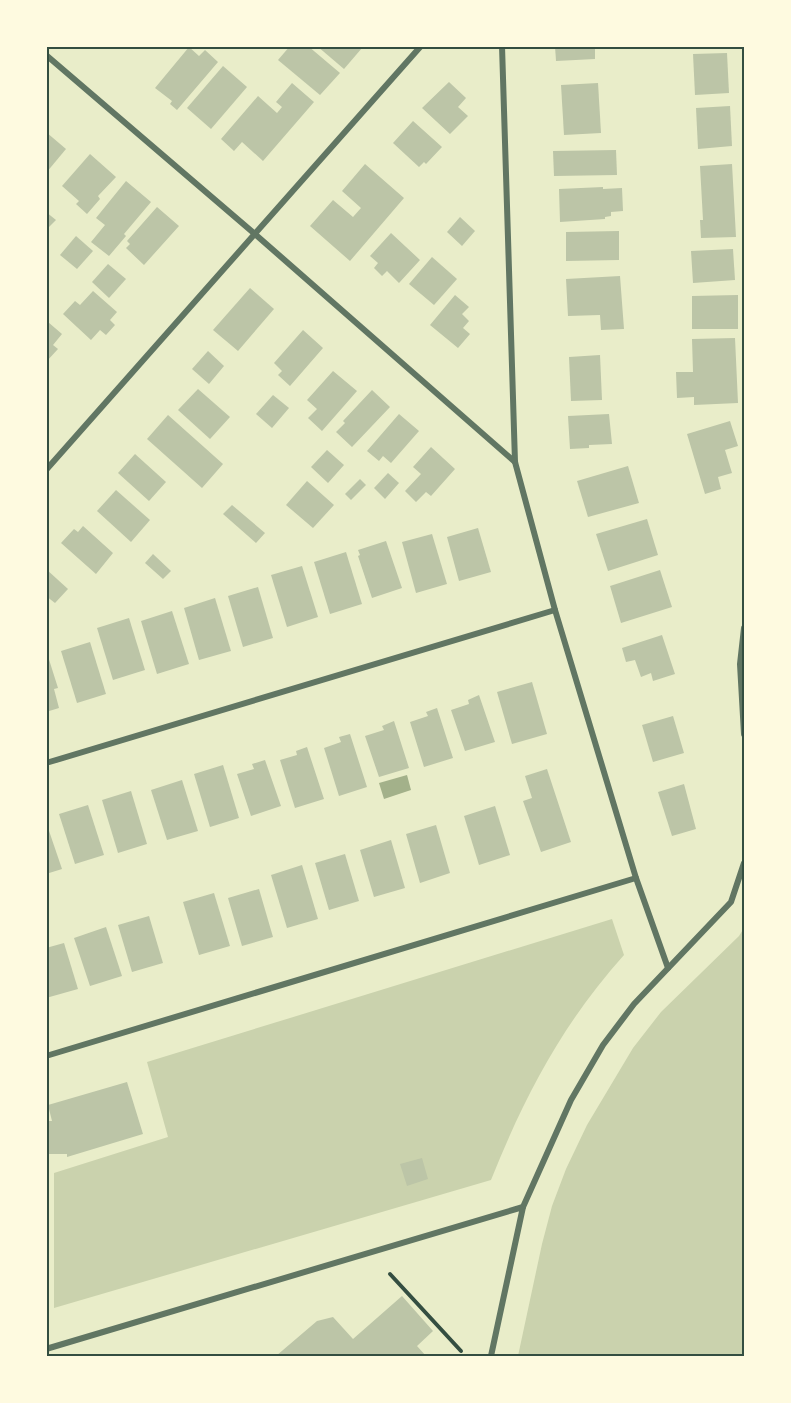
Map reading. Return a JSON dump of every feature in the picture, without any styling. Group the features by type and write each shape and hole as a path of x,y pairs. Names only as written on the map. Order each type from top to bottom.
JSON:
{"street":[{"path":"46,470 422,46"},
{"path":"502,46 515,462 555,610 636,878 668,968"},
{"path":"46,55 515,462"},
{"path":"46,763 555,610"},
{"path":"744,628 740,664 744,734"},
{"path":"491,1356 523,1207 571,1100 603,1045 634,1004 731,902 744,863"},
{"path":"46,1056 636,878"},
{"path":"46,1349 523,1207"}],"path":[{"path":"390,1274 461,1351"}],"shaded area":[{"path":"407,775 411,790 384,799 379,783"},
{"path":"612,919 624,955 582,1007 547,1061 491,1180 54,1308 54,1173 168,1137 147,1062"},
{"path":"744,928 744,1356 518,1356 552,1206 566,1169 587,1125 633,1048 661,1012 739,936"}],"building":[{"path":"290,46 308,46 340,73 320,95 278,60"},
{"path":"317,46 360,46 362,48 344,69"},
{"path":"555,46 595,46 595,59 556,61"},
{"path":"189,47 199,56 205,50 218,62 177,110 170,104 172,101 155,88"},
{"path":"727,53 729,93 695,95 693,54"},
{"path":"223,66 247,87 211,129 187,108"},
{"path":"449,82 466,98 458,107 468,116 450,134 422,108"},
{"path":"292,83 314,102 263,161 242,142 234,151 221,139 258,96 277,113 282,107 276,102"},
{"path":"598,83 601,133 564,135 561,85"},
{"path":"730,106 732,146 698,149 696,108"},
{"path":"413,121 442,147 426,164 424,162 419,167 393,143"},
{"path":"46,132 66,149 46,173"},
{"path":"616,150 617,175 554,176 553,151"},
{"path":"90,154 116,177 98,196 100,199 87,214 76,204 79,201 62,186"},
{"path":"365,164 404,198 350,261 310,226 333,200 353,217 361,208 342,191"},
{"path":"732,164 736,237 701,238 700,220 703,220 700,166"},
{"path":"126,181 151,202 109,256 91,242 105,225 96,218"},
{"path":"603,187 603,189 622,188 623,211 611,212 611,216 605,219 560,222 559,189"},
{"path":"157,207 179,226 144,265 126,248 130,244 127,241"},
{"path":"46,212 56,220 46,230"},
{"path":"460,217 475,231 462,246 447,232"},
{"path":"619,231 619,260 566,261 566,232"},
{"path":"391,233 420,260 399,283 387,271 382,276 374,268 378,263 370,256"},
{"path":"76,236 93,251 77,269 60,255"},
{"path":"733,249 735,280 693,283 691,251"},
{"path":"432,257 457,279 434,305 409,284"},
{"path":"108,264 126,279 109,298 92,282"},
{"path":"620,276 624,329 601,330 600,315 568,316 566,279"},
{"path":"250,288 274,309 238,351 213,330"},
{"path":"93,291 117,312 110,320 115,325 106,335 100,330 91,340 63,314 75,301 80,305"},
{"path":"455,295 469,307 462,314 469,321 463,328 470,334 458,348 430,325"},
{"path":"738,295 738,329 692,329 692,296"},
{"path":"48,322 62,334 53,345 58,349 46,362"},
{"path":"303,330 323,348 290,386 278,375 282,371 274,363"},
{"path":"735,338 738,403 694,405 694,397 677,398 676,372 693,372 692,339"},
{"path":"208,351 224,366 209,384 192,369"},
{"path":"600,355 602,400 571,401 569,357"},
{"path":"333,371 357,391 322,431 308,418 317,409 307,400"},
{"path":"198,389 230,417 210,439 178,410"},
{"path":"372,390 390,407 352,447 336,432 345,423 343,421"},
{"path":"273,395 289,408 272,428 256,414"},
{"path":"399,414 419,431 391,463 383,456 379,461 367,451"},
{"path":"609,414 612,444 570,449 568,416"},
{"path":"168,415 223,464 202,488 147,439"},
{"path":"730,421 738,446 725,450 732,473 718,477 721,489 705,494 687,434"},
{"path":"431,447 455,469 431,496 426,492 416,502 405,491 421,474 413,467"},
{"path":"327,450 344,465 328,483 311,467"},
{"path":"135,454 166,482 149,501 118,473"},
{"path":"628,466 639,503 588,517 577,481"},
{"path":"388,473 399,483 385,499 374,488"},
{"path":"360,479 366,485 351,500 345,494"},
{"path":"307,481 334,505 313,528 286,505"},
{"path":"116,490 150,520 131,542 97,511"},
{"path":"232,505 265,533 256,543 223,514"},
{"path":"647,519 658,555 608,571 596,534"},
{"path":"83,526 113,553 96,574 61,543 74,529 78,532"},
{"path":"478,528 491,572 459,581 447,537"},
{"path":"432,534 447,584 416,593 402,542"},
{"path":"386,541 402,588 372,598 358,550"},
{"path":"346,552 362,604 330,614 314,562"},
{"path":"153,554 171,571 163,579 145,563"},
{"path":"302,566 318,617 287,627 271,575"},
{"path":"46,569 68,589 55,603 46,596"},
{"path":"660,570 672,607 621,623 610,586"},
{"path":"258,587 273,638 243,647 228,596"},
{"path":"215,598 231,651 199,660 184,608"},
{"path":"172,611 189,664 157,674 141,621"},
{"path":"129,618 145,670 113,680 97,628"},
{"path":"662,635 675,674 653,681 651,673 641,677 635,660 626,662 622,648"},
{"path":"90,642 106,694 77,703 61,651"},
{"path":"46,650 58,688 54,689 59,708 46,712"},
{"path":"532,682 547,734 512,744 497,692"},
{"path":"479,695 495,742 465,751 451,710 469,704 468,700"},
{"path":"437,708 453,758 424,767 410,722 428,716 426,712"},
{"path":"673,716 684,753 653,762 642,725"},
{"path":"394,721 409,768 379,777 365,736 384,730 382,726"},
{"path":"350,734 367,787 339,796 324,748 341,742 339,737"},
{"path":"307,747 324,799 295,808 280,760 297,755 296,751"},
{"path":"265,760 281,806 251,816 237,774 254,769 252,764"},
{"path":"223,765 239,818 210,827 194,774"},
{"path":"547,769 571,842 541,852 523,801 532,798 525,776"},
{"path":"182,780 198,831 167,840 151,790"},
{"path":"684,784 696,829 672,836 658,792"},
{"path":"131,791 147,844 118,853 102,800"},
{"path":"88,805 104,855 75,864 59,814"},
{"path":"495,806 510,855 479,865 464,816"},
{"path":"46,822 62,869 46,874"},
{"path":"436,825 450,873 420,883 406,834"},
{"path":"391,840 405,888 374,897 360,850"},
{"path":"345,854 359,901 329,910 315,863"},
{"path":"302,865 318,919 287,928 271,875"},
{"path":"259,889 273,937 242,946 228,898"},
{"path":"214,893 230,946 199,955 183,902"},
{"path":"149,916 163,963 132,972 118,925"},
{"path":"106,927 122,976 90,986 74,938"},
{"path":"64,943 78,989 46,998 46,948"},
{"path":"127,1082 143,1134 67,1157 67,1154 46,1154 46,1121 52,1121 48,1105"},
{"path":"422,1158 428,1179 407,1186 400,1164"},
{"path":"402,1296 433,1331 417,1346 426,1356 276,1356 317,1321 333,1317 353,1339"}]}
